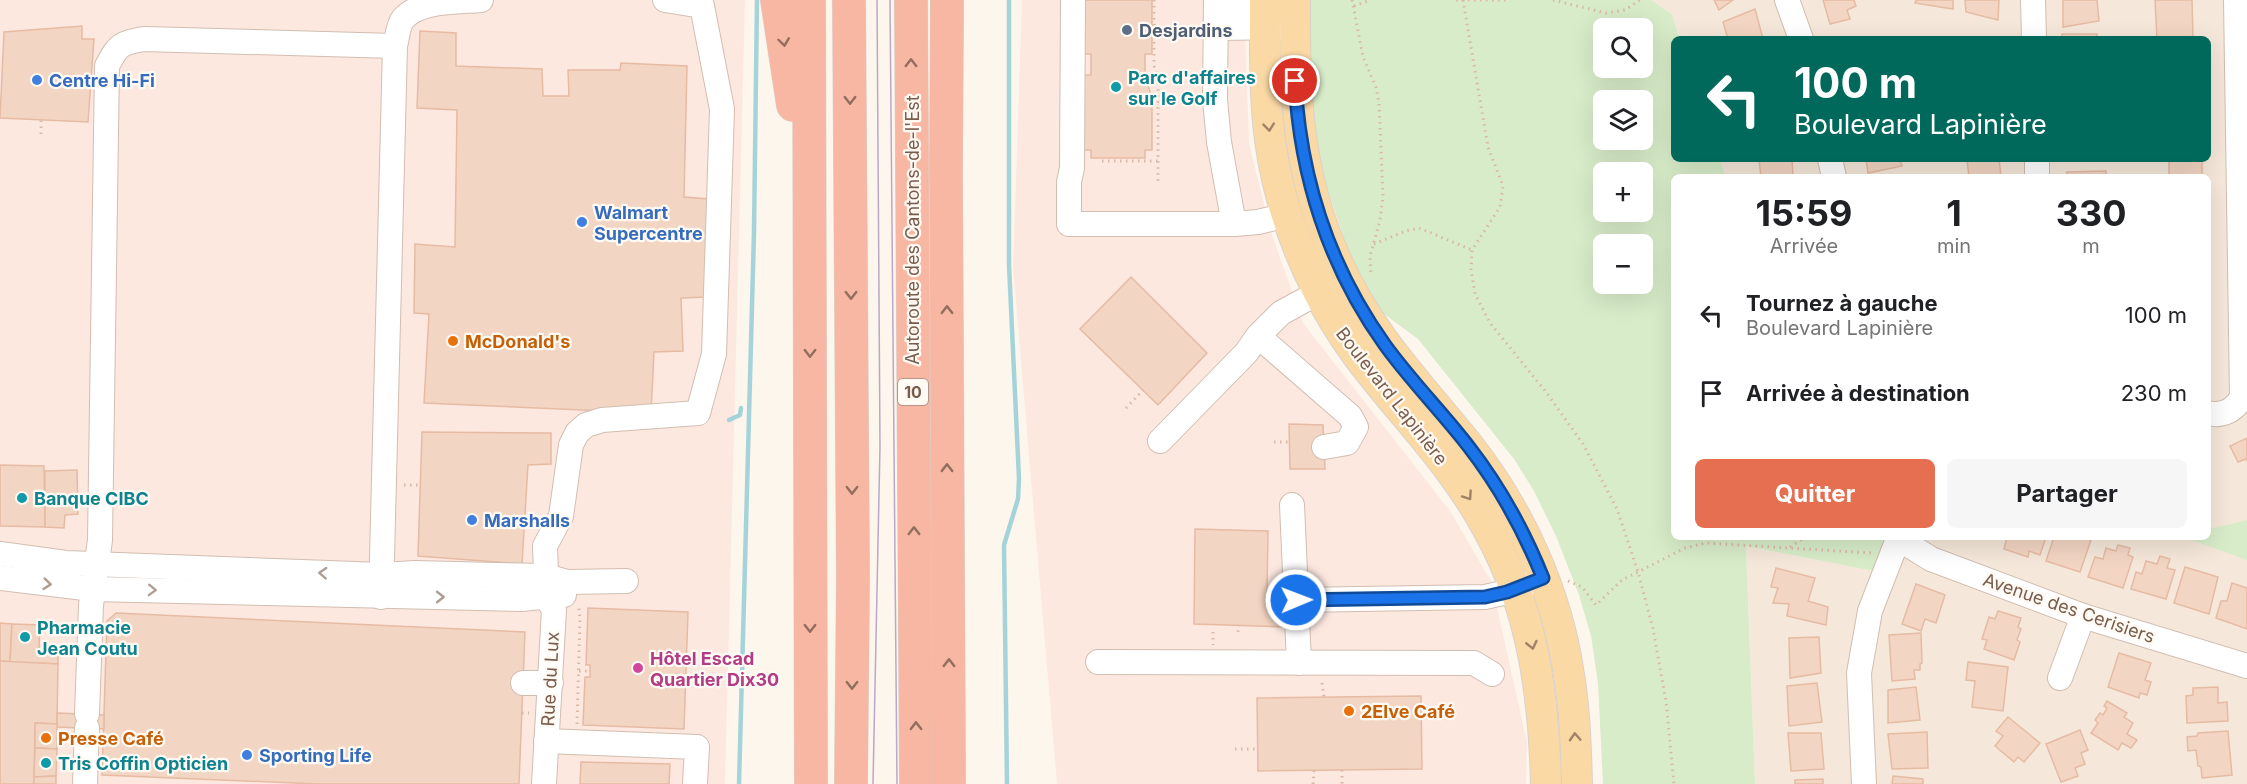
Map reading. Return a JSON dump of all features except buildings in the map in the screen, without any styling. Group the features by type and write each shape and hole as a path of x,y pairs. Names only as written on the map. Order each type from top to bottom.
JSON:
{"highway":[{"path":"777,0 789,83 810,189"},
{"path":"809,0 811,784"},
{"path":"849,0 853,577 851,784"},
{"name":"Autoroute des Cantons-de-l'Est","path":"911,0 916,784"},
{"path":"947,0 949,784"}],"main road":[{"name":"Boulevard Lapinière","path":"1265,11 1269,127 1277,176 1299,249 1318,292 1350,348 1447,467 1492,537 1515,589 1532,643 1543,707 1546,784"},
{"name":"Boulevard Lapinière","path":"1295,11 1297,111 1304,160 1323,227 1358,279 1365,316 1384,343 1467,444 1493,481 1524,533 1559,578 1560,635 1569,675 1577,784"}],"street":[{"path":"381,586 395,46 402,20 413,11 428,5 481,0"},
{"name":"Rue du Lux","path":"544,784 554,610 546,587 545,546 561,516 571,445 577,433 586,425 602,420 698,413 714,354 722,109 702,6 665,0"},
{"path":"1073,0 1072,168 1069,224 1234,224 1258,222 1287,215"},
{"path":"1787,0 1800,36"},
{"path":"2033,0 2034,36"},
{"path":"2211,414 2227,413 2238,405 2242,397 2236,0"},
{"path":"1234,224 1219,142 1215,89 1216,11 1295,11"},
{"path":"85,784 93,589 98,565 107,66 114,53 124,42 144,39 395,46"},
{"path":"1160,441 1286,309 1318,292 1358,279"},
{"path":"1258,336 1350,416 1356,427 1347,443 1324,447"},
{"path":"1292,506 1299,663"},
{"path":"1864,784 1859,673 1870,612 1895,543"},
{"name":"Avenue des Cerisiers","path":"1895,543 1931,559 2083,616 2247,666"},
{"path":"0,554 66,563 381,586"},
{"path":"1,579 93,589 381,586 415,573 546,587 567,582 626,588"},
{"path":"1296,600 1485,597 1559,578"},
{"path":"2060,678 2083,616"},
{"path":"1098,662 1474,663 1492,674"},
{"path":"524,683 551,683"},
{"path":"546,741 697,747 695,784"}],"path":[{"path":"1154,0 1154,66 1158,78 1158,183"},
{"path":"1352,0 1363,57 1376,87 1379,103 1383,196 1370,264 1358,279"},
{"path":"1354,6 1370,0"},
{"path":"1456,0 1506,0"},
{"path":"1553,0 1606,13 1625,10 1640,0"},
{"path":"1463,1 1488,147 1503,186 1500,207 1473,250 1472,270 1475,294 1490,323 1546,392 1583,444 1617,509 1638,572 1653,629 1666,701 1674,784"},
{"path":"41,120 41,134"},
{"path":"1102,161 1158,161"},
{"path":"1373,244 1419,228 1473,250"},
{"path":"1126,408 1143,390"},
{"path":"1274,442 1290,442"},
{"path":"402,485 420,485"},
{"path":"1788,548 1801,540"},
{"path":"1559,578 1582,587 1596,605 1616,584 1685,548 1706,543 1788,548 1895,543"},
{"path":"1559,578 1571,592"},
{"path":"576,734 580,619 578,603"},
{"path":"1238,632 1239,625"},
{"path":"579,671 590,670"},
{"path":"522,713 529,713"},
{"path":"1235,749 1257,749"},
{"path":"1342,770 1342,784"},
{"path":"1313,784 1314,771"}],"shaded area":[{"path":"0,0 745,0 725,784 0,784"},
{"path":"1022,0 1244,0 1249,143 1270,229 1303,323 1450,511 1491,581 1527,742 1526,784 1057,784 1013,267"},
{"path":"1651,0 2247,0 2247,784 1755,784 1746,546 1873,571 1888,540 2211,540 2211,174 1725,174 1721,162 2211,162 2211,36 1679,36 1672,14"}],"green space":[{"path":"1310,0 1651,0 1672,14 1679,36 1671,36 1671,162 1721,162 1725,174 1671,174 1671,540 1888,540 1873,571 1746,546 1755,784 1603,784 1598,683 1591,636 1579,595 1556,536 1534,491 1514,459 1418,339 1376,308 1351,259 1318,161 1309,77"},
{"path":"2247,520 2247,560 2191,540 2211,540 2211,527"}],"waterway":[{"path":"739,784 754,232 757,0"},
{"path":"1007,784 1004,545 1018,499 1019,479 1009,265 1009,0"},
{"path":"729,420 740,415 741,408"}],"tram line":[{"path":"873,784 880,446 877,0"},
{"path":"890,0 897,784"}],"place":[{"name":"Desjardins","path":"1127,30"},
{"name":"Centre Hi-Fi","path":"37,80"},
{"name":"Parc d'affaires sur le Golf","path":"1116,87"},
{"name":"Walmart Supercentre","path":"582,222"},
{"name":"McDonald's","path":"453,341"},
{"name":"Banque CIBC","path":"22,498"},
{"name":"Marshalls","path":"472,520"},
{"name":"Pharmacie Jean Coutu","path":"25,637"},
{"name":"Hôtel Escad Quartier Dix30","path":"638,668"},
{"name":"2Elve Café","path":"1349,711"},
{"name":"Presse Café","path":"46,738"},
{"name":"Sporting Life","path":"247,755"},
{"name":"Tris Coffin Opticien","path":"46,763"}],"route":[{"path":"1295,81 1298,125 1312,194 1336,261 1365,316 1384,343 1478,458 1516,518 1543,578 1507,592 1485,597 1296,600"}]}
